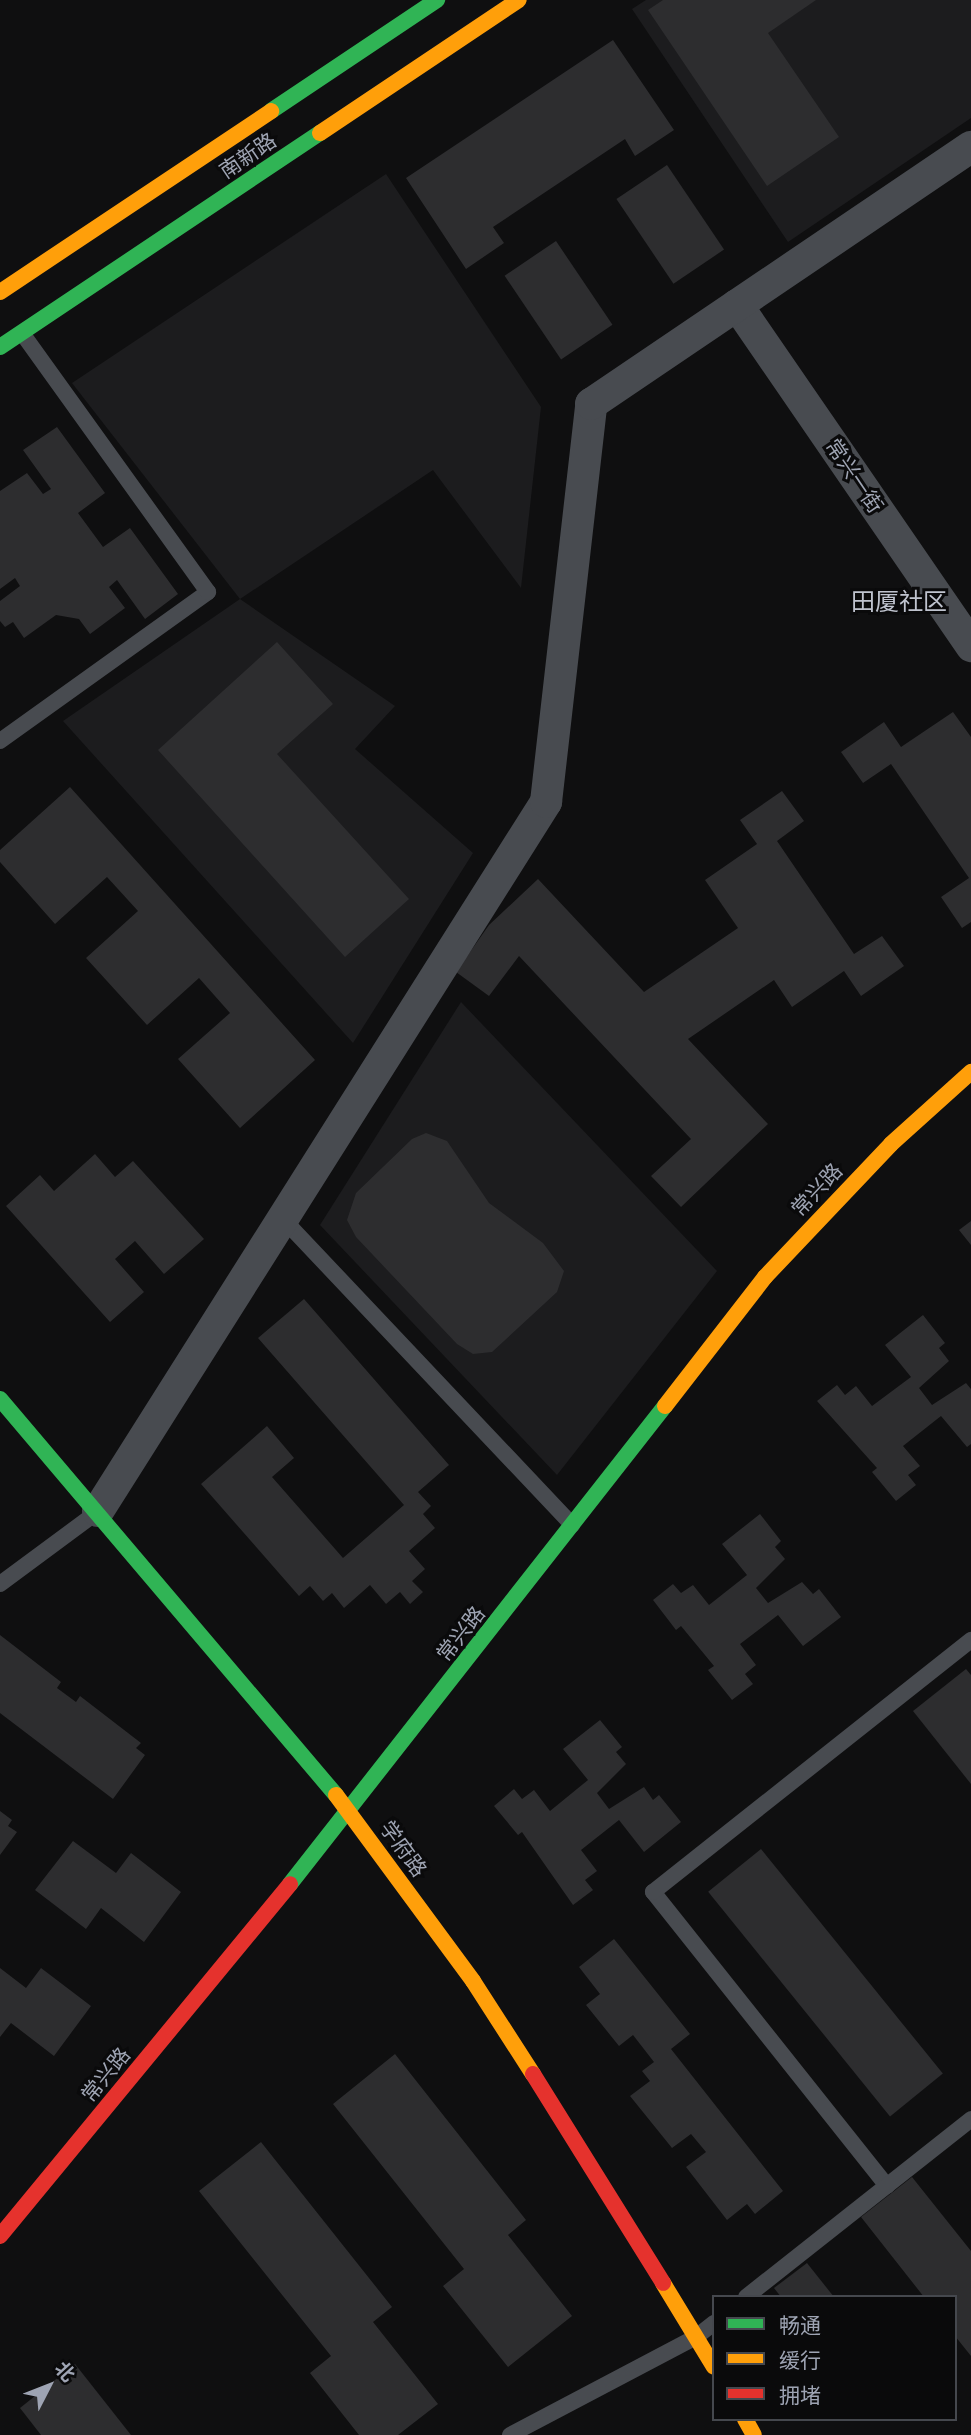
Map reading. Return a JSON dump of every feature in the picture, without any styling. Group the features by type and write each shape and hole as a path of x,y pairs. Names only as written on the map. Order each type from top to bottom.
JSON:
{"main road":[{"name":"南新路","path":"0,292 437,0"},
{"name":"南新路","path":"0,347 519,0"},
{"name":"常兴路","path":"0,2236 350,1811 765,1278 891,1144 971,1072"},
{"name":"学府路","path":"0,1399 98,1511 350,1811 473,1981 712,2364"}],"street":[{"path":"98,1511 546,802 591,404 971,147"},
{"name":"常兴一街","path":"737,305 971,646"}],"lane":[{"path":"0,741 208,592 22,333"},
{"path":"283,1219 572,1525"},
{"path":"0,1584 98,1511"},
{"path":"887,2186 653,1892 971,1640"},
{"path":"749,2295 971,2119"},
{"path":"509,2435 696,2337 712,2325"}],"shaded area":[{"path":"646,0 971,0 971,118 788,242 632,9"},
{"path":"386,174 541,407 521,588 433,470 240,599 72,383"},
{"path":"240,599 395,706 355,749 473,853 353,1043 63,721"},
{"path":"461,1002 717,1271 557,1475 320,1225"}],"building":[{"path":"663,0 816,0 768,33 839,137 767,186 648,10"},
{"path":"613,40 674,130 635,156 625,139 493,227 504,243 466,269 406,178"},
{"path":"667,165 724,250 673,284 616,199"},
{"path":"556,241 612,325 561,359 505,276"},
{"path":"57,427 105,493 78,513 103,547 130,528 178,594 145,619 117,580 109,587 125,608 90,634 79,619 56,615 24,638 13,622 5,627 0,621 0,601 20,586 15,578 0,589 0,491 27,473 43,494 51,489 23,450"},
{"path":"277,642 333,704 277,754 409,899 345,957 158,750"},
{"path":"953,712 971,737 971,922 962,928 941,897 969,878 891,764 863,783 841,752 884,722 901,747"},
{"path":"70,787 315,1060 240,1128 178,1059 230,1013 199,978 147,1025 86,958 138,911 107,877 55,924 0,862 0,850"},
{"path":"782,791 804,821 777,841 854,954 882,936 904,966 861,996 844,971 792,1007 774,980 688,1039 768,1124 681,1207 651,1176 691,1139 519,956 489,996 456,972 489,925 538,879 644,992 738,928 705,880 757,844 740,820"},
{"path":"426,1133 447,1141 489,1203 543,1243 564,1271 557,1292 492,1352 473,1354 457,1344 356,1237 347,1220 356,1193 412,1139"},
{"path":"95,1154 115,1177 133,1161 204,1239 164,1274 135,1241 115,1259 144,1292 110,1322 6,1206 40,1175 54,1191"},
{"path":"971,1221 971,1245 959,1230"},
{"path":"304,1299 449,1465 418,1492 431,1506 423,1514 435,1528 409,1551 425,1569 412,1581 423,1592 410,1604 400,1592 386,1604 370,1585 344,1608 332,1593 323,1601 310,1586 299,1596 201,1484 267,1426 294,1458 272,1477 343,1558 404,1505 258,1338"},
{"path":"923,1315 945,1343 939,1348 949,1361 919,1388 932,1405 966,1383 971,1389 971,1444 967,1447 941,1416 903,1446 920,1466 908,1475 916,1485 896,1501 872,1472 877,1468 817,1401 837,1385 845,1395 856,1386 872,1406 911,1377 885,1345"},
{"path":"760,1514 781,1541 775,1547 785,1559 756,1588 768,1603 802,1582 813,1594 819,1589 841,1617 803,1646 778,1615 740,1644 756,1665 745,1674 753,1684 732,1700 708,1670 714,1666 681,1626 676,1630 653,1600 673,1584 681,1593 693,1585 709,1605 747,1575 722,1544"},
{"path":"0,1635 61,1682 57,1688 76,1702 80,1696 141,1743 136,1748 145,1755 113,1799 0,1713"},
{"path":"966,1669 971,1675 971,1784 913,1711"},
{"path":"600,1720 622,1747 616,1752 626,1764 597,1793 609,1809 644,1787 653,1800 659,1795 681,1822 644,1852 619,1820 581,1850 597,1871 585,1880 593,1890 573,1905 522,1832 518,1835 494,1806 514,1789 522,1799 534,1790 550,1811 588,1780 563,1749"},
{"path":"0,1811 12,1820 8,1826 17,1832 0,1855"},
{"path":"73,1841 116,1873 131,1853 181,1892 144,1942 101,1908 86,1929 35,1890"},
{"path":"761,1849 943,2074 890,2116 708,1892"},
{"path":"614,1939 690,2034 671,2049 783,2191 755,2214 747,2204 727,2220 686,2167 706,2152 691,2134 672,2148 630,2096 650,2081 642,2071 654,2062 633,2035 619,2046 586,2005 600,1994 579,1967"},
{"path":"0,1968 26,1988 41,1968 91,2006 54,2056 11,2023 0,2037"},
{"path":"395,2054 526,2220 508,2235 572,2316 508,2367 443,2286 464,2269 333,2104"},
{"path":"261,2142 392,2307 373,2322 438,2404 398,2435 359,2435 310,2373 331,2356 199,2191"},
{"path":"912,2177 971,2251 971,2356 957,2338 957,2295 922,2295 861,2217"},
{"path":"807,2263 832,2295 779,2295 774,2288"},
{"path":"75,2364 131,2435 41,2435 20,2408"}],"traffic: fast":[{"path":"271,111 437,0"},
{"path":"0,347 320,133"},
{"path":"0,1399 336,1795"},
{"path":"290,1884 665,1406"}],"traffic: slow":[{"path":"320,133 519,0"},
{"path":"0,292 271,111"},
{"path":"665,1406 765,1277 891,1144 971,1072"},
{"path":"336,1795 473,1981 533,2074"},
{"path":"663,2283 712,2364"},
{"path":"746,2421 754,2435"}],"traffic: jam":[{"path":"0,2236 290,1884"},
{"path":"533,2074 663,2283"}],"district":[{"name":"田厦社区","path":"899,603"}]}
